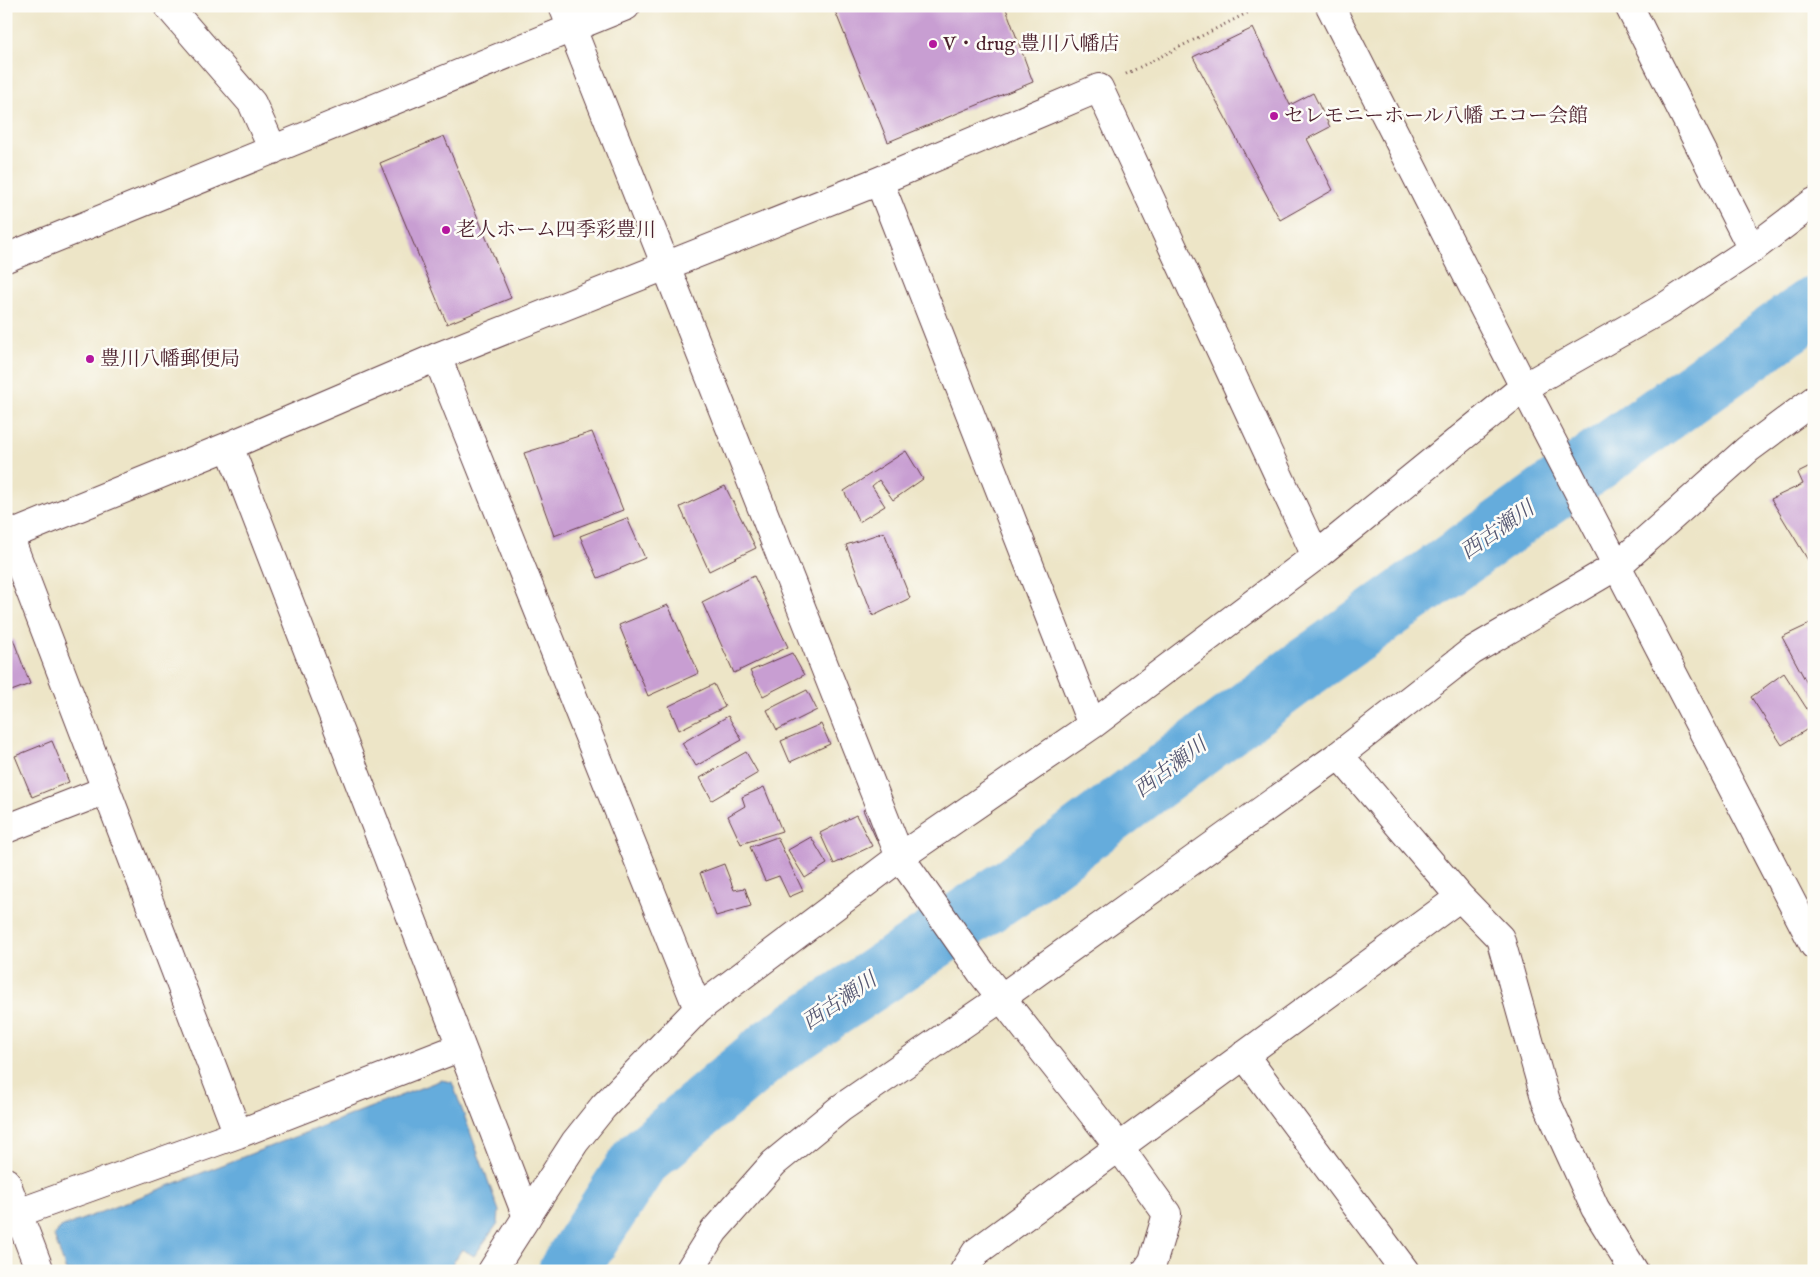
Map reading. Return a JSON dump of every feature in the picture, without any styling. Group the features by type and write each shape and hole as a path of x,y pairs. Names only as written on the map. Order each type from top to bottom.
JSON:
{"street":[{"path":"168,6 252,103 272,150"},
{"path":"6,258 272,150 567,17 626,6"},
{"path":"1330,6 1524,387 1814,945"},
{"path":"1629,6 1752,249"},
{"path":"567,17 900,857 1001,998 1119,1147 1167,1214 1153,1261 1146,1271"},
{"path":"238,1134 7,534 229,446 437,357 879,181 1099,88 1316,556"},
{"path":"879,181 1092,725"},
{"path":"492,1271 575,1142 603,1107 698,1009 900,857 1092,725 1316,556 1524,387 1660,310 1752,249 1814,202"},
{"path":"437,357 698,1009"},
{"path":"689,1271 714,1230 774,1163 841,1108 1001,998 1339,755 1472,651 1618,565 1748,448 1814,400"},
{"path":"229,446 527,1217"},
{"path":"1339,755 1460,897 1500,938 1546,1101 1595,1208 1634,1271"},
{"path":"6,829 106,790"},
{"path":"964,1271 976,1252 1460,897"},
{"path":"18,1213 238,1134 461,1047"},
{"path":"1244,1055 1405,1271"},
{"path":"6,1182 40,1271"}],"path":[{"path":"1099,88 1260,6"}],"water":[{"path":"441,1080 452,1082 499,1211 498,1223 474,1256 462,1249 448,1271 66,1271 54,1236 60,1228"}],"building":[{"name":"V・drug 豊川八幡店","path":"833,6 1005,6 1033,82 888,142"},
{"name":"セレモニーホール八幡 エコー会館","path":"1253,28 1290,105 1313,93 1330,127 1307,139 1333,190 1280,220 1193,57"},
{"name":"老人ホーム四季彩豊川","path":"444,136 511,298 447,324 380,163"},
{"path":"592,432 623,510 554,536 524,453"},
{"path":"906,451 923,479 893,500 879,480 872,486 885,506 859,522 844,491"},
{"path":"1814,465 1814,570 1771,499 1803,484 1798,473"},
{"path":"725,486 756,548 709,571 680,507"},
{"path":"627,518 645,558 598,578 580,536"},
{"path":"884,532 910,598 873,616 846,545"},
{"path":"754,576 788,647 734,673 702,602"},
{"path":"668,605 699,673 648,696 619,625"},
{"path":"1814,622 1814,696 1782,637"},
{"path":"13,639 30,684 6,693 6,642"},
{"path":"792,653 804,675 763,696 750,671"},
{"path":"1784,673 1814,720 1814,725 1782,745 1751,697"},
{"path":"714,684 725,707 679,730 669,706"},
{"path":"807,690 817,710 777,730 767,710"},
{"path":"728,716 742,740 696,766 682,743"},
{"path":"821,724 830,744 790,762 781,741"},
{"path":"52,741 69,782 32,797 15,756"},
{"path":"746,752 758,773 712,800 700,778"},
{"path":"764,787 782,831 741,844 728,816 745,806 742,797"},
{"path":"873,805 887,839 878,843 863,810"},
{"path":"856,815 872,846 834,864 820,833"},
{"path":"777,837 803,891 789,897 779,876 765,881 750,847"},
{"path":"811,837 827,864 805,878 788,850"},
{"path":"724,864 734,890 745,888 751,906 716,916 700,873"}],"waterway":[{"name":"西古瀬川","path":"568,1271 640,1160 773,1047 1012,887 1304,669 1814,306"}],"place":[{"name":"V・drug 豊川八幡店","path":"933,44"},
{"name":"セレモニーホール八幡 エコー会館","path":"1274,116"},
{"name":"老人ホーム四季彩豊川","path":"446,230"},
{"name":"豊川八幡郵便局","path":"90,359"}]}
